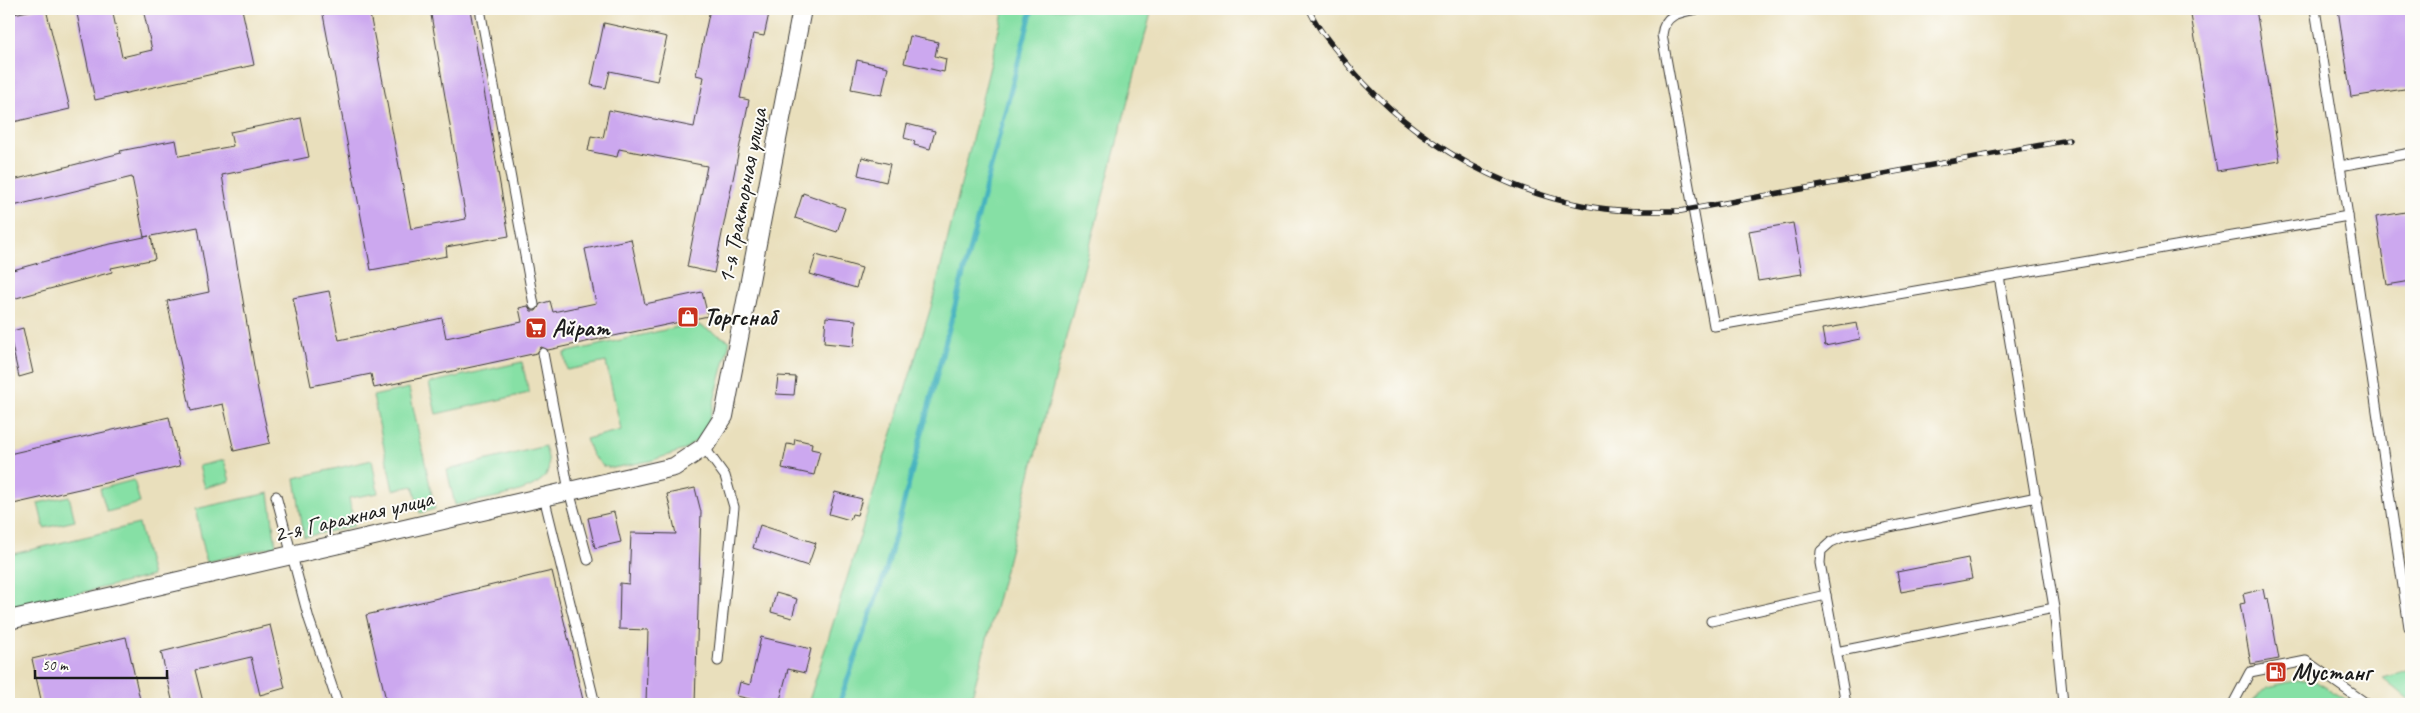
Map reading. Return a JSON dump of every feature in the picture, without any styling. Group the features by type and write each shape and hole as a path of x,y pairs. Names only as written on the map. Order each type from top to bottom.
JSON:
{"street":[{"name":"1-я Тракторная улица","path":"704,447 724,416 802,9"},
{"name":"2-я Гаражная улица","path":"9,620 674,467 704,447"}],"lane":[{"path":"480,9 534,305"},
{"path":"1698,9 1671,16 1663,25 1662,35 1714,326 2348,216"},
{"path":"2314,9 2348,216 2409,627 2411,626"},
{"path":"2340,166 2411,153"},
{"path":"1999,276 2054,608 2063,704"},
{"path":"543,353 569,491 588,560"},
{"path":"704,447 725,476 734,507 718,661"},
{"path":"276,496 309,619 338,704"},
{"path":"544,497 595,704"},
{"path":"1846,704 1820,563 1821,551 1831,542 1845,536 2037,497"},
{"path":"1711,621 1826,595"},
{"path":"1836,652 2054,608"},
{"path":"2233,704 2250,672 2306,661 2367,704"}],"green space":[{"path":"1004,9 1152,9 970,704 808,704 931,307"},
{"path":"695,323 730,341 708,424 698,439 684,450 650,461 613,468 603,466 592,455 586,439 621,430 606,362 567,370 564,353"},
{"path":"522,362 529,393 436,414 429,383"},
{"path":"409,388 435,509 420,513 413,486 393,490 373,396"},
{"path":"545,446 549,467 541,480 532,486 506,495 455,505 447,470"},
{"path":"224,460 230,481 205,488 199,466"},
{"path":"372,460 378,493 349,498 354,526 304,537 295,478"},
{"path":"134,480 140,503 107,512 100,489"},
{"path":"269,493 276,546 207,562 195,509"},
{"path":"69,496 75,521 44,528 38,503"},
{"path":"139,524 152,576 9,610 9,555"},
{"path":"2411,670 2411,701 2383,678"},
{"path":"2299,680 2313,680 2354,704 2250,704 2268,687"}],"building":[{"path":"46,9 70,109 9,123 9,15"},
{"path":"76,9 112,9 122,57 152,50 143,9 242,9 254,65 95,100"},
{"path":"322,9 369,9 411,229 466,219 430,9 470,9 509,236 446,247 447,256 371,270"},
{"path":"710,9 770,9 764,36 753,34 740,98 749,100 714,273 687,267 707,166 619,149 617,157 588,151 591,136 603,138 609,110 694,127 704,77 696,75"},
{"path":"2190,9 2256,9 2280,161 2217,171"},
{"path":"2338,9 2411,9 2411,88 2351,97"},
{"path":"604,23 667,37 657,81 610,71 606,88 591,85"},
{"path":"910,36 938,42 935,56 946,59 944,72 904,63"},
{"path":"857,60 888,67 882,95 851,89"},
{"path":"301,118 309,157 222,175 258,390 270,443 234,451 223,404 191,411 167,301 209,292 198,227 151,236 155,259 111,268 112,272 9,300 9,271 101,246 149,236 144,237 132,177 9,207 9,181 121,153 120,151 176,140 179,156 233,146 230,132"},
{"path":"907,124 935,131 930,149 914,145 915,141 904,138"},
{"path":"862,157 890,164 886,182 858,175"},
{"path":"803,193 845,208 837,232 795,218"},
{"path":"2411,211 2411,281 2387,285 2376,217"},
{"path":"1793,223 1802,274 1758,281 1749,231"},
{"path":"631,239 645,304 702,292 708,316 548,350 541,347 537,353 374,388 371,374 311,386 293,298 329,291 339,340 442,318 446,338 522,322 519,308 528,306 531,311 536,311 540,304 550,301 553,312 596,303 585,249"},
{"path":"816,255 862,268 856,288 810,274"},
{"path":"826,317 856,320 854,346 824,343"},
{"path":"1857,323 1860,339 1825,346 1822,329"},
{"path":"23,328 33,373 19,377 9,332"},
{"path":"778,376 796,377 794,395 776,394"},
{"path":"169,417 180,466 9,505 9,454"},
{"path":"795,439 812,443 811,449 820,451 814,475 782,468 787,444 794,445"},
{"path":"695,488 701,512 695,704 646,704 648,630 619,629 620,583 629,584 631,533 676,534 667,494"},
{"path":"835,492 862,499 857,515 852,514 850,520 829,514"},
{"path":"614,512 621,542 595,548 588,518"},
{"path":"760,525 816,543 808,566 753,548"},
{"path":"1968,558 1972,579 1901,592 1897,572"},
{"path":"552,571 584,704 387,704 366,615"},
{"path":"2263,589 2265,599 2268,598 2279,659 2251,664 2240,604 2245,603 2243,594"},
{"path":"776,593 797,599 792,618 771,612"},
{"path":"270,625 285,688 260,695 251,657 195,670 203,702 173,704 161,652"},
{"path":"126,637 141,704 42,704 32,659"},
{"path":"761,637 811,649 805,673 788,669 779,704 762,704 762,702 737,696 740,682 750,685"}],"waterway":[{"path":"839,704 887,567 1032,9"}],"railway":[{"path":"1309,9 1327,38 1364,83 1390,109 1419,132 1450,153 1482,171 1550,198 1586,206 1621,210 1681,211 2069,140"}],"place":[{"name":"Торгснаб","path":"688,317"},
{"name":"Айрат","path":"536,328"},
{"name":"Мустанг","path":"2276,672"}]}
